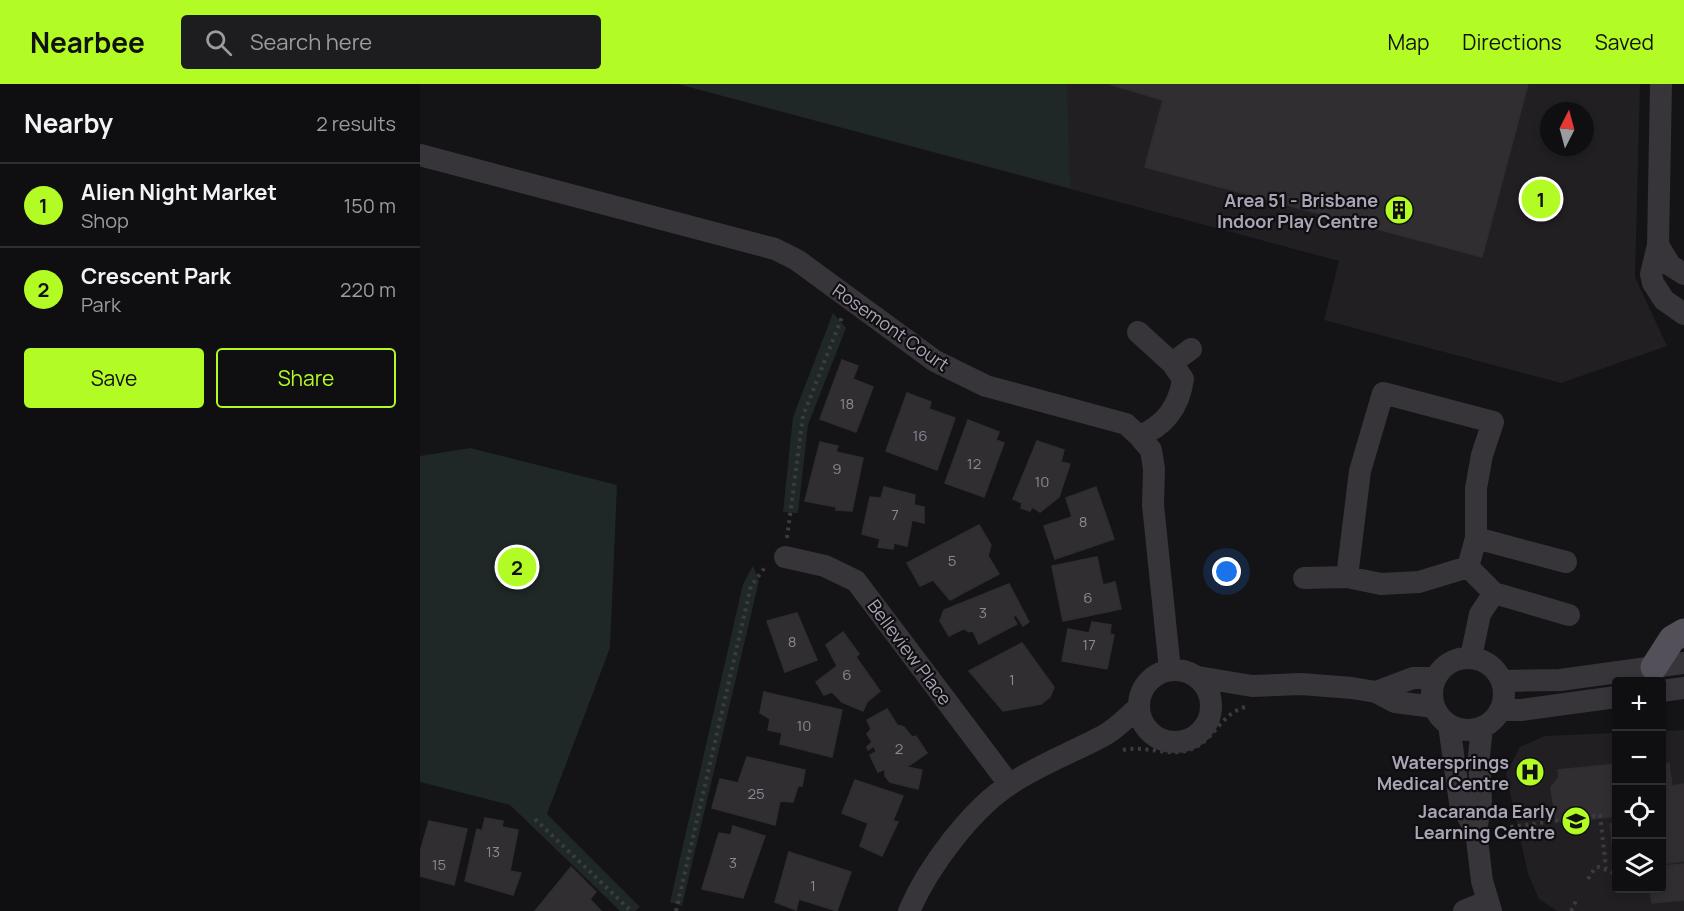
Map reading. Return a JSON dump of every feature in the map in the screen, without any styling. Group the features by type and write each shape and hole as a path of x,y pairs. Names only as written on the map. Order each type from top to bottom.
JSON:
{"main road":[{"path":"1659,677 1672,639 1684,632"}],"street":[{"path":"1661,84 1658,245 1651,268 1653,283 1664,300 1684,314"},
{"name":"Rosemont Court","path":"420,155 775,249 796,260 935,361 986,386 1126,424 1139,436"},
{"path":"1658,245 1670,265 1684,274"},
{"path":"1138,332 1172,363 1183,379 1179,400 1169,416 1151,432 1139,436 1151,450 1154,469 1153,505 1170,670"},
{"path":"1172,363 1191,349"},
{"path":"1347,577 1360,471 1383,393 1493,422 1482,455 1476,488 1476,538 1468,567"},
{"path":"1476,538 1566,562"},
{"name":"Belleview Place","path":"785,557 825,566 856,581 1009,784"},
{"path":"1304,578 1347,577 1381,584 1419,582 1468,567"},
{"path":"1468,567 1494,593 1569,615"},
{"path":"1471,657 1480,614 1494,593"},
{"path":"1449,725 1471,730 1482,727 1496,717 1504,701 1502,681 1490,665 1471,657 1450,662 1435,678 1432,687 1434,707 1449,725 1460,803 1476,831 1489,906 1464,911"},
{"path":"1661,677 1684,663"},
{"path":"1109,744 1139,707 1146,685 1155,676 1170,670 1183,670 1252,695"},
{"path":"1139,707 1143,723 1151,732 1164,740 1188,740 1206,725 1211,713 1209,692 1198,677"},
{"path":"1376,692 1413,678 1435,678"},
{"path":"1502,681 1612,679"},
{"path":"1666,682 1684,688"},
{"path":"1211,713 1252,695 1301,684 1376,692 1395,702 1434,707"},
{"path":"1500,710 1521,711 1612,698"},
{"path":"1476,831 1482,801 1479,756 1482,727"},
{"path":"909,911 939,856 972,819 1009,784 1052,760 1151,732"}],"path":[{"path":"676,911 751,586 763,567 785,557 803,416 849,298"},
{"path":"1109,744 1173,752 1188,751 1205,743 1223,720 1252,695"},
{"path":"1503,828 1600,815 1606,868"},
{"path":"536,819 631,911"},
{"path":"1588,879 1595,868 1606,868 1612,871"},
{"path":"1571,911 1576,901"}],"shaded area":[{"path":"678,84 1640,84 1635,277 1667,346 1561,383 1324,320 1339,261"},
{"path":"678,84 1067,84 1070,188"},
{"path":"833,313 846,328 808,425 798,513 783,512 793,417"},
{"path":"470,448 617,485 610,648 547,814 640,907 635,911 620,911 510,805 420,782 420,456"},
{"path":"753,566 759,581 682,906 670,902 743,584"},
{"name":"Jacaranda Early Learning Centre","path":"1684,730 1684,911 1557,911 1539,899 1528,874 1506,774 1520,747 1545,736 1612,733 1612,893 1666,893 1666,731"}],"building":[{"name":"Area 51 - Brisbane Indoor Play Centre","path":"1109,84 1528,84 1482,257 1145,167 1163,100"},
{"path":"842,360 858,366 853,379 873,387 856,432 820,419"},
{"path":"907,393 931,402 929,409 955,418 937,470 886,451"},
{"path":"968,420 999,432 996,440 1004,443 984,497 945,483"},
{"path":"1037,441 1064,450 1061,462 1070,464 1059,497 1040,512 1032,507 1030,511 1021,508 1022,503 1013,499"},
{"path":"820,442 838,446 836,452 863,458 852,511 836,510 836,507 805,501"},
{"path":"884,487 915,495 914,505 924,507 924,523 912,520 907,546 894,543 893,549 878,547 880,539 862,534 870,497 881,498"},
{"path":"1096,487 1114,539 1055,559 1044,526 1072,517 1066,498"},
{"path":"979,525 991,545 988,556 999,574 950,600 933,580 920,586 907,563"},
{"path":"1097,557 1103,585 1115,582 1121,609 1063,621 1052,566"},
{"path":"1009,584 1029,622 1023,626 1016,615 1013,617 1017,624 979,644 973,631 968,632 965,628 949,636 940,621 944,610"},
{"path":"797,613 817,660 785,672 767,621"},
{"path":"1092,622 1111,625 1110,634 1114,635 1107,669 1062,661 1068,629 1089,633"},
{"path":"843,632 859,654 856,657 880,691 867,702 863,711 842,702 832,692 824,695 816,682 837,666 826,645"},
{"path":"1022,643 1054,687 1050,697 1041,704 1003,711 969,671"},
{"path":"764,692 842,710 832,757 780,744 782,733 768,730 770,719 760,713"},
{"path":"887,709 897,725 904,727 912,737 916,736 927,753 907,767 922,770 918,789 890,782 885,776 885,769 878,772 870,755 876,752 874,746 868,750 867,747 872,742 867,734 871,729 867,720"},
{"path":"747,757 805,770 802,786 798,786 793,802 780,801 775,825 712,808 720,779 738,783"},
{"path":"1666,763 1669,763 1672,786 1684,784 1684,861 1666,863 1666,785"},
{"path":"1612,764 1612,817 1562,823 1555,817 1551,787 1559,777 1558,770"},
{"path":"855,780 903,796 893,821 898,822 882,856 860,846 868,823 842,813"},
{"path":"485,818 503,821 502,827 518,830 510,871 521,873 513,895 465,881 477,829 482,831"},
{"path":"429,821 467,829 454,885 420,876 420,852"},
{"path":"733,826 765,836 743,898 702,889 719,833 731,835"},
{"path":"789,852 851,872 837,911 799,899 796,910 775,902"},
{"path":"1684,864 1684,900 1652,903 1650,893 1666,893 1666,866"},
{"path":"571,867 596,892 590,899 601,911 535,911"}],"place":[{"name":"Alien Night Market","path":"1541,199"},
{"name":"Area 51 - Brisbane Indoor Play Centre","path":"1399,210"},
{"name":"Crescent Park","path":"517,567"},
{"name":"Watersprings Medical Centre","path":"1530,772"},
{"name":"Jacaranda Early Learning Centre","path":"1576,821"}]}
